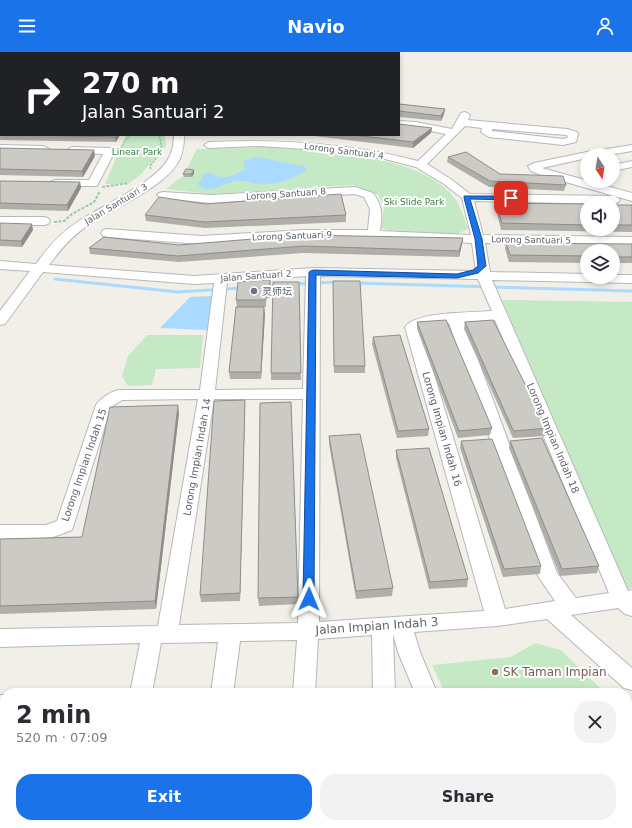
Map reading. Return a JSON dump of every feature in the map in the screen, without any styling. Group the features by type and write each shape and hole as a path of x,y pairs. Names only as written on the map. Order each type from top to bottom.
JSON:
{"street":[{"path":"420,165 454,133 463,119 488,125 567,132 573,134 572,140 569,142 541,140 489,134 486,132 488,125"},
{"path":"400,124 416,125 454,133"},
{"name":"Jalan Santuari 3","path":"0,321 58,243 82,224 152,182 172,163 179,146 179,136"},
{"name":"Lorong Santuari 4","path":"209,145 259,144 335,148 386,156 420,165 448,182 467,198"},
{"path":"0,148 110,151 98,185 46,183"},
{"path":"620,150 632,148"},
{"path":"580,157 534,166 536,169 560,178 632,197"},
{"path":"620,167 632,164"},
{"path":"560,178 580,174"},
{"name":"Lorong Santuari 8","path":"163,195 211,199 355,190 369,195 376,209 374,234"},
{"path":"486,280 478,239 467,198 580,200"},
{"path":"0,220 44,221"},
{"name":"Lorong Santuari 9","path":"107,233 201,240 305,234 374,234 478,239"},
{"name":"Lorong Santuari 5","path":"478,239 632,241"},
{"name":"Jalan Santuari 2","path":"0,265 194,280 221,286 312,279 457,276 486,280 512,277 632,279"},
{"path":"304,688 308,631 312,394 312,279"},
{"name":"Lorong Impian Indah 18","path":"486,280 546,441 629,602"},
{"name":"Lorong Impian Indah 14","path":"143,688 160,634 207,394 221,286"},
{"name":"Lorong Impian Indah 16","path":"497,618 412,327 426,320 500,315"},
{"path":"455,318 508,443 548,576 561,609 632,681"},
{"path":"207,394 312,394"},
{"name":"Lorong Impian Indah 15","path":"0,532 48,532 65,525 104,405 118,395 207,394"},
{"name":"Jalan Impian Indah 3","path":"0,638 308,631 497,618 561,609 629,602"},
{"path":"385,688 392,625"},
{"path":"392,625 409,652 424,688"},
{"path":"223,688 230,633"}],"path":[{"path":"110,151 122,148 128,136"},
{"path":"149,172 151,170 150,166 160,155 162,148 159,136"},
{"path":"44,221 64,221 72,214 94,202 98,185 117,186 134,182"}],"green space":[{"name":"Linear Park","path":"126,136 165,136 166,146 140,175 129,183 105,184"},
{"name":"Ski Slide Park","path":"261,147 310,150 368,157 396,164 422,173 443,186 458,203 468,229 457,234 387,230 381,228 384,206 378,195 354,185 210,194 166,189 183,176 197,149"},
{"path":"502,300 632,302 632,588 626,589"},
{"path":"147,335 203,335 200,368 156,369 152,385 128,386 122,376 128,356"},
{"path":"535,643 561,650 600,688 443,688 432,665 511,657"}],"water":[{"path":"256,157 303,166 307,168 307,170 290,179 271,184 258,184 240,181 232,182 213,189 199,186 198,183 203,177 203,174 210,173 222,177 231,176 245,169 243,161"},
{"path":"212,296 208,330 160,328 190,297"}],"building":[{"path":"400,104 445,109 441,116 400,111"},
{"path":"400,124 432,128 413,142 362,136 400,136"},
{"path":"74,136 116,136 115,137"},
{"path":"0,148 94,150 82,171 0,169"},
{"path":"466,152 500,174 563,176 566,185 490,181 448,157"},
{"path":"186,169 194,170 191,174 183,174"},
{"path":"0,181 80,182 67,205 0,203"},
{"path":"341,194 346,215 205,222 145,215 159,197 205,204"},
{"path":"496,203 580,204 580,225 502,223"},
{"path":"620,205 632,205 632,225 620,225"},
{"path":"0,223 32,224 21,241 0,240"},
{"path":"302,235 463,238 459,251 303,246 178,256 89,248 104,237 179,245"},
{"path":"506,243 632,244 632,257 620,257 620,244 580,244 580,256 510,255"},
{"path":"270,280 270,291 266,291 266,300 236,300 238,282"},
{"path":"333,281 360,281 365,366 334,366"},
{"path":"273,282 299,282 301,373 271,373"},
{"path":"236,307 264,307 261,372 229,372"},
{"path":"446,320 492,428 459,431 417,322"},
{"path":"493,320 547,428 514,431 512,428 465,322"},
{"path":"400,335 429,429 398,431 373,337"},
{"path":"245,400 240,593 200,595 214,401"},
{"path":"291,402 298,597 258,598 260,403"},
{"path":"178,405 155,601 0,606 0,539 82,537 110,407"},
{"path":"360,434 393,588 356,591 329,436"},
{"path":"542,438 599,566 562,569 510,441"},
{"path":"492,439 541,566 504,569 461,441"},
{"path":"429,448 468,579 430,582 396,450"}],"waterway":[{"path":"55,279 178,292 241,288"},
{"path":"294,284 337,282"},
{"path":"356,283 632,291"}],"place":[{"name":"灵师坛","path":"254,291"},
{"name":"SK Taman Impian","path":"495,672"}],"route":[{"path":"309,599 313,272 457,276 471,273 482,266 478,239 467,198 511,198"}]}
